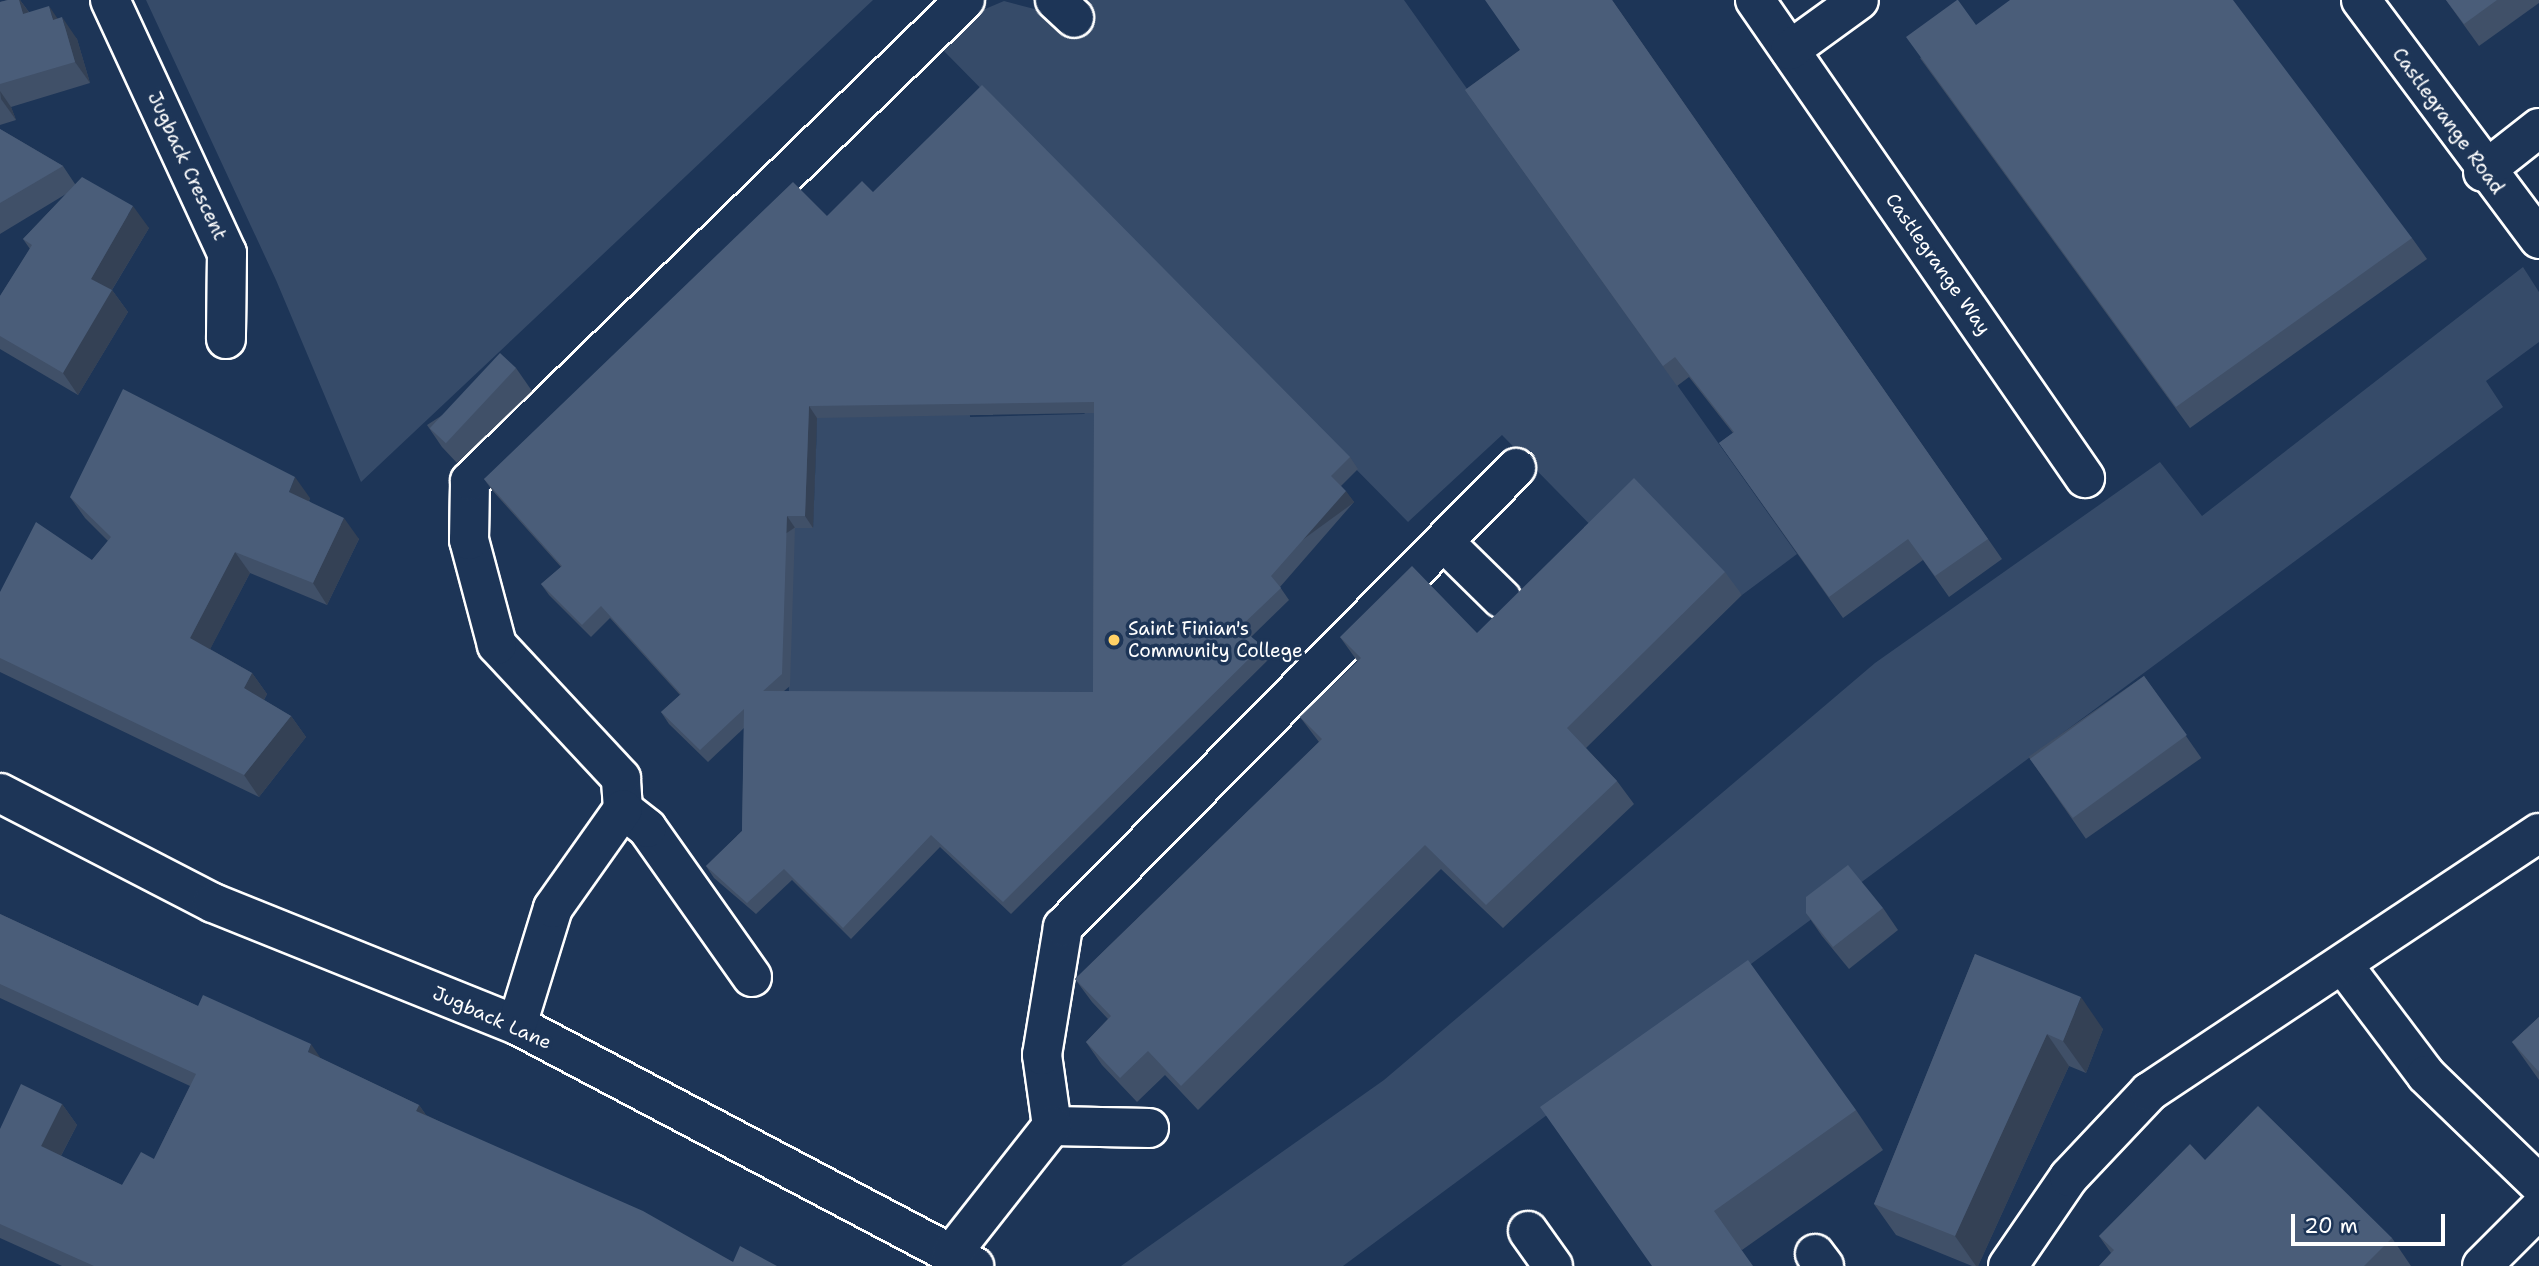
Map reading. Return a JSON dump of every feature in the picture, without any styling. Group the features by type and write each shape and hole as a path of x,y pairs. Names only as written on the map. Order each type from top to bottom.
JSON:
{"street":[{"name":"Jugback Crescent","path":"110,0 227,253 226,340"},
{"path":"517,1025 553,908 623,809 621,778 497,645 469,540 470,481 965,0"},
{"name":"Castlegrange Way","path":"1755,0 2085,478"},
{"path":"1790,50 1859,0"},
{"name":"Castlegrange Road","path":"2361,0 2483,172 2539,239"},
{"path":"2483,172 2539,128"},
{"path":"963,1259 1052,1126 1042,1055 1063,927 1516,468"},
{"path":"1444,542 1502,599"},
{"name":"Jugback Lane","path":"0,793 213,903 517,1025 963,1259"},
{"path":"623,809 647,828 752,977"},
{"path":"2008,1266 2069,1177 2149,1092 2344,966 2539,833"},
{"path":"2344,966 2426,1075 2539,1184"},
{"path":"1052,1126 1149,1128"},
{"path":"2482,1266 2539,1209"},
{"path":"1528,1231 1553,1266"}],"shaded area":[{"path":"146,0 873,0 361,482 276,280"},
{"path":"1083,0 1404,0 1797,554 1742,595 1650,502 1608,543 1502,435 1408,522 939,46 978,12 1004,1 1046,12 1088,5"},
{"path":"2523,267 2539,292 2539,342 2486,381 2503,407 1343,1266 1121,1266 1384,1080 1875,663 2160,462 2202,516"},
{"path":"969,378 970,417 1084,414 1097,403 1101,694 789,698 787,527 813,528 817,424 803,410"}],"building":[{"path":"19,0 23,14 49,6 53,20 62,17 75,62 0,84 0,2"},
{"path":"1485,0 1612,0 1988,539 1935,576 1908,539 1829,597 1719,443 1734,432 1675,357 1663,366 1465,90 1520,50"},
{"path":"1957,0 1976,25 2010,0 2233,0 2412,238 2176,407 1906,37"},
{"path":"2446,0 2497,0 2464,24"},
{"path":"982,85 1350,457 1331,476 1346,491 1271,576 1281,588 1240,627 1262,646 1003,902 931,835 843,928 784,869 747,903 706,866 742,831 744,709 700,750 661,712 681,694 601,606 582,625 541,584 562,566 484,479 793,182 827,216 862,181 873,192","holes":["1094,402 1093,692 763,691 782,674 787,516 805,516 809,406"]},
{"path":"0,129 63,166 0,203"},
{"path":"82,177 133,206 91,279 112,290 63,373 0,336 0,296 32,245 23,239"},
{"path":"500,353 516,368 446,443 430,428"},
{"path":"123,389 295,477 289,492 344,518 313,583 235,552 190,638 252,673 244,688 291,716 244,775 0,658 0,592 36,522 92,560 111,537 70,497"},
{"path":"1634,478 1725,572 1567,728 1617,781 1486,905 1425,845 1181,1086 1148,1051 1120,1078 1086,1042 1111,1016 1075,979 1322,739 1300,717 1361,658 1340,637 1412,566 1477,633"},
{"path":"2144,676 2187,735 2073,818 2030,759"},
{"path":"1848,865 1883,908 1833,947 1806,913 1806,897"},
{"path":"0,914 198,1006 203,995 311,1044 308,1052 419,1105 416,1111 643,1211 733,1262 740,1246 777,1266 94,1266 0,1224 0,1129 21,1084 62,1104 41,1146 122,1185 141,1152 154,1159 196,1074 0,984"},
{"path":"1975,954 2081,997 2063,1041 2047,1034 1955,1236 1874,1204"},
{"path":"1748,960 1856,1110 1714,1211 1753,1266 1652,1266 1540,1107"},
{"path":"2539,1017 2539,1072 2512,1042"},
{"path":"2258,1106 2392,1238 2364,1266 2099,1266 2114,1250 2099,1236 2190,1144 2205,1160"}],"place":[{"name":"Saint Finian's Community College","path":"1114,640"}]}
